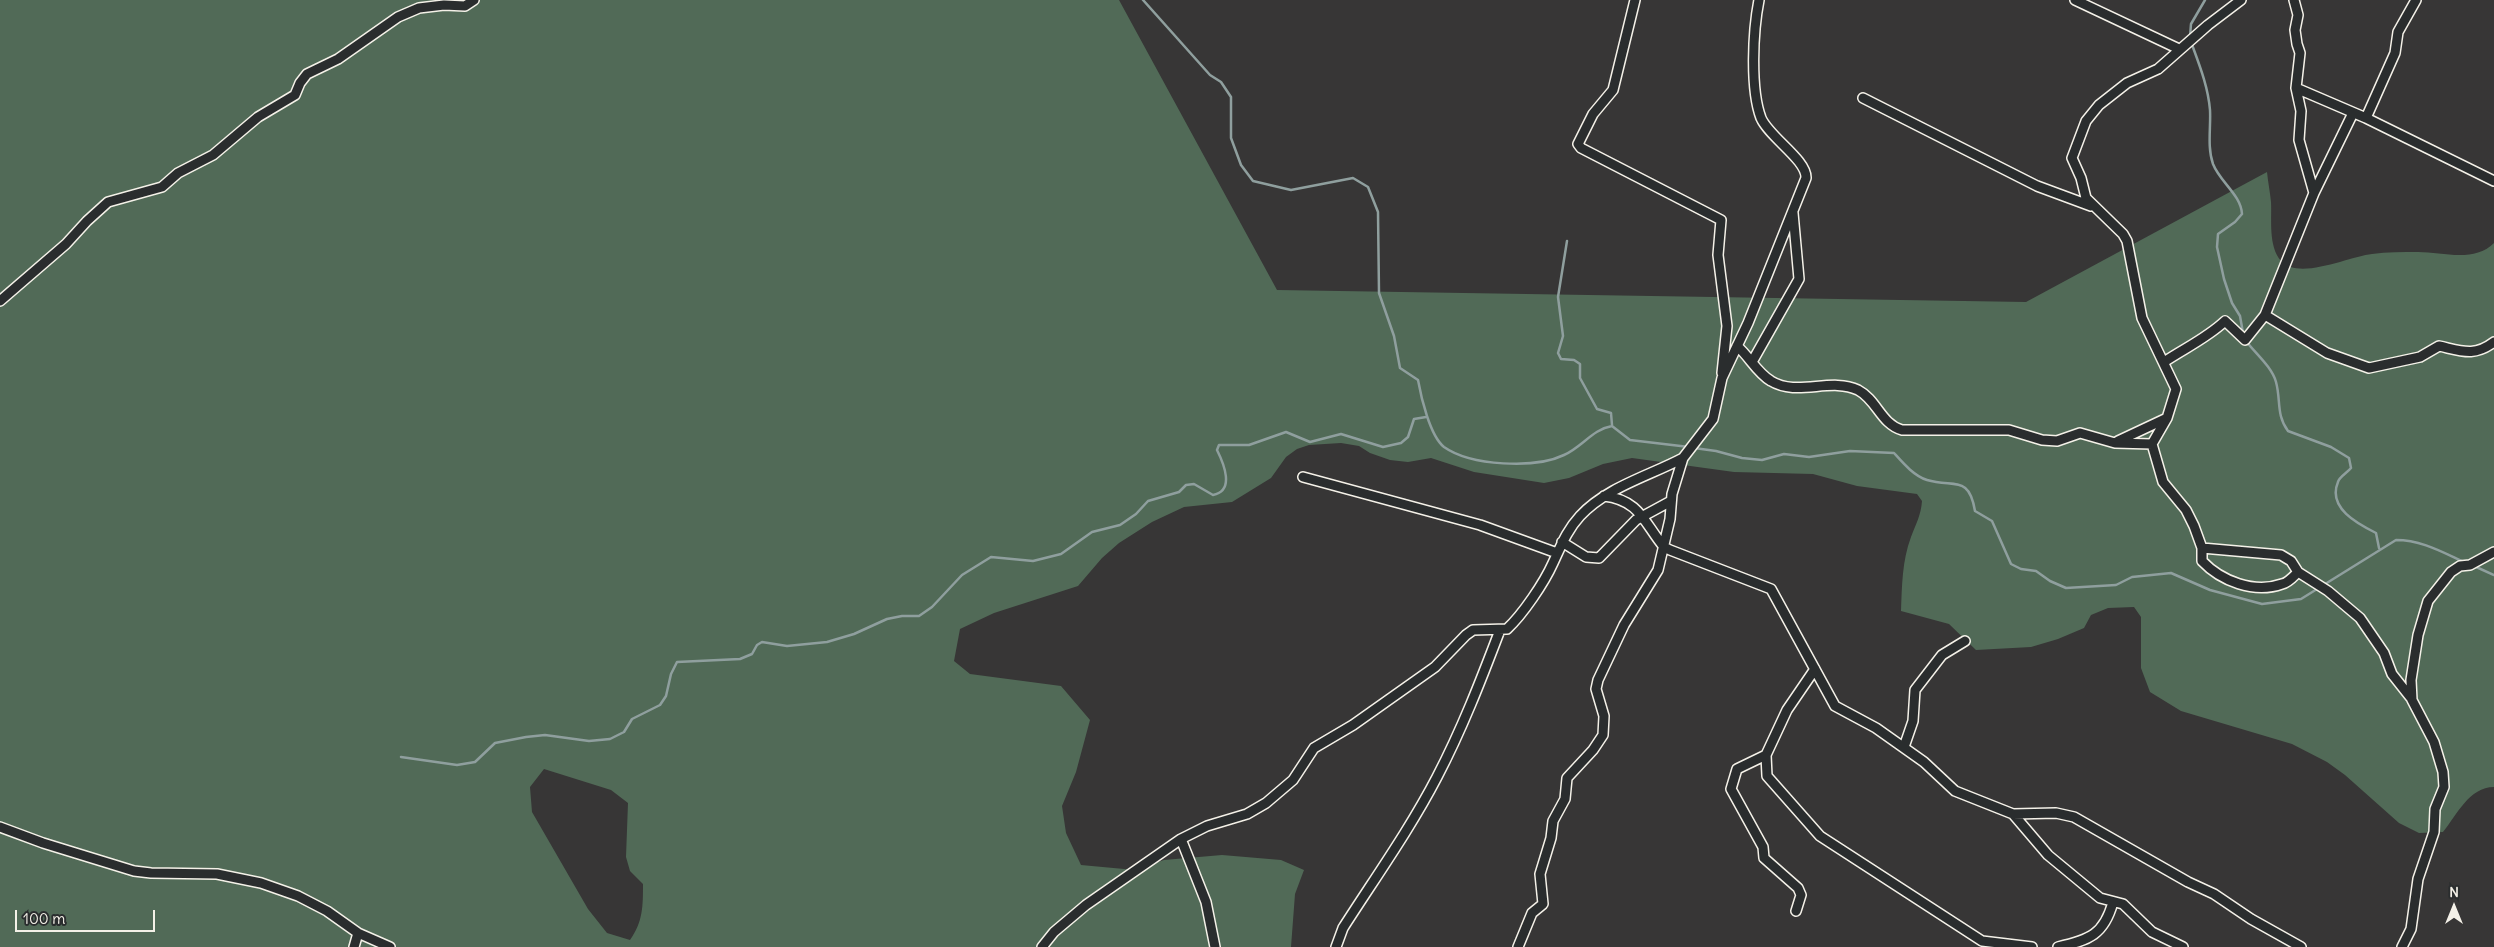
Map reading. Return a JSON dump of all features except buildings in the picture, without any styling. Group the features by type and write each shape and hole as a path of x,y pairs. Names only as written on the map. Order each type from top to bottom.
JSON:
{"street":[{"path":"0,301 66,244 108,202 162,187 178,173 213,155 258,117 295,95 300,83 307,74 338,59 398,17 419,8 444,5 465,6 474,0"},
{"path":"1518,947 1532,914 1543,904 1540,874 1551,838 1553,821 1565,799 1567,778 1593,750 1603,735 1604,716 1596,689 1598,680 1635,606 1654,580 1664,547 1670,519 1671,500 1683,458 1713,419 1722,378 1727,326 1718,255 1721,220 1584,150 1578,144 1590,118 1613,90 1635,0"},
{"path":"1722,378 1793,211 1806,172 1805,168 1772,134 1761,118 1753,53 1760,0"},
{"path":"2075,0 2179,49"},
{"path":"2241,0 2179,49 2158,69 2127,83 2099,106 2086,121 2072,158 2081,178 2086,198 2093,207 2123,234 2127,241 2142,318 2176,389 2167,418 2152,444 2163,482 2186,510 2202,548 2202,561 2213,573 2227,580 2248,586 2265,587 2284,584 2298,572"},
{"path":"2294,0 2298,15 2296,44 2300,53 2296,88 2301,111 2299,140 2314,193"},
{"path":"2366,118 2395,53 2398,32 2416,0"},
{"path":"2296,88 2366,118 2494,181"},
{"path":"1863,98 2037,186 2093,207"},
{"path":"2164,362 2193,342 2210,335 2225,321 2245,340 2265,315 2314,193 2353,113"},
{"path":"1752,362 1799,279 1793,211"},
{"path":"2265,315 2327,353 2370,368 2420,357 2439,346 2465,352 2482,351 2494,342"},
{"path":"1737,346 1772,382 1798,387 1834,385 1856,389 1870,399 1891,426 1902,430 2009,430 2042,440 2057,441 2080,433 2115,443 2152,444"},
{"path":"2115,443 2167,418"},
{"path":"1045,946 1054,932 1086,905 1181,839 1208,826 1247,814 1266,803 1293,780 1314,748 1353,725 1435,667 1466,635 1480,629 1500,630 1506,628 1515,620 1549,570 1562,542 1579,516 1604,496 1683,458"},
{"path":"1303,477 1480,525 1557,553"},
{"path":"1604,496 1627,501 1641,516 1664,547 1771,589 1835,706 1876,728 1904,747 1924,762 1955,791 2013,814 2056,813 2074,816 2188,882 2214,894 2250,919 2302,947"},
{"path":"1562,542 1586,557 1599,558 1641,516 1671,500"},
{"path":"2202,548 2281,555 2291,561 2298,572 2328,591 2360,618 2384,653 2392,674 2412,700 2434,742 2443,772 2444,787 2435,809 2434,832 2418,879 2411,930 2402,947"},
{"path":"2412,700 2412,672 2428,601 2451,572 2460,566 2470,565 2494,552"},
{"path":"1336,947 1343,928 1415,816 1438,776 1472,702 1500,630"},
{"path":"1904,747 1912,721 1915,690 1942,655 1965,641"},
{"path":"1815,669 1787,710 1766,755 1767,776 1820,836 1982,940 2032,947"},
{"path":"1766,755 1737,770 1731,789 1763,847 1764,858 1798,888 1801,896 1796,911"},
{"path":"2013,814 2048,855 2100,898 2123,904 2152,932 2183,947"},
{"path":"0,827 42,843 134,871 160,874 217,874 261,883 306,900 358,933 390,947"},
{"path":"1181,839 1206,902 1215,947"},
{"path":"2058,947 2088,940 2109,916 2113,902"},
{"path":"354,947 358,933"},
{"path":"2159,936 2162,947"}],"green space":[{"path":"0,0 1119,0 1277,290 2026,302 2267,172 2271,202 2272,240 2277,255 2289,267 2300,269 2312,268 2383,253 2418,252 2468,255 2486,249 2494,243 2494,787 2485,788 2477,792 2464,803 2443,832 2419,833 2399,823 2345,775 2327,762 2292,744 2181,711 2150,692 2141,668 2141,617 2134,607 2108,608 2091,615 2084,628 2058,639 2031,647 1976,650 1949,624 1901,611 1906,555 1922,501 1917,494 1857,486 1813,474 1734,472 1632,458 1603,464 1569,478 1544,483 1474,472 1431,458 1408,462 1390,460 1370,453 1359,446 1341,443 1309,445 1297,449 1286,457 1271,478 1232,502 1184,507 1152,522 1119,543 1102,558 1078,586 994,613 960,629 954,661 970,674 1061,686 1090,720 1076,772 1062,806 1066,833 1081,865 1135,870 1164,860 1222,855 1281,860 1304,870 1295,894 1291,947 0,947","holes":["544,769 611,790 628,803 626,857 630,871 643,884 640,920 630,940 607,933 588,909 532,812 530,787"]}],"waterway":[{"path":"1143,0 1210,75 1221,82 1231,97 1231,138 1241,165 1253,181 1291,190 1353,178 1368,187 1378,212 1379,293 1394,336 1400,368 1418,380 1430,425 1439,442 1444,447 1456,453 1486,462 1520,464 1537,462 1564,455 1593,434 1612,426 1630,440 1689,447"},
{"path":"2190,37 2191,24 2205,0"},
{"path":"2191,42 2203,75 2209,101 2210,144 2213,164 2241,207 2242,214 2235,222 2218,234 2217,247 2224,279 2232,303 2240,316 2243,333"},
{"path":"1567,241 1558,297 1563,336 1558,353 1561,359 1574,360 1580,364 1580,378 1597,409 1611,413 1612,425"},
{"path":"2246,341 2274,376 2282,419 2288,431 2331,447 2349,458 2351,468 2339,480 2336,491 2337,500 2340,507 2353,520 2376,533 2379,548"},
{"path":"401,757 457,765 475,762 495,743 526,737 545,735 589,741 610,739 624,732 632,719 660,705 666,696 671,674 677,662 740,659 752,654 757,645 762,642 787,646 827,642 854,634 887,619 902,616 919,616 932,607 962,575 991,557 1033,561 1061,554 1092,532 1120,525 1136,514 1148,501 1179,492 1186,485 1194,484 1213,495 1220,492 1226,483 1226,476 1217,450 1219,445 1249,445 1286,432 1310,442 1341,434 1383,447 1401,443 1408,437 1414,419 1426,417"},
{"path":"1694,448 1716,451 1742,458 1762,460 1784,454 1809,457 1850,451 1894,453 1909,469 1922,478 1965,487 1969,492 1975,511 1992,521 2011,564 2021,569 2036,571 2050,581 2066,588 2116,585 2132,577 2171,573 2210,590 2262,604 2301,599 2396,540 2423,544 2464,562"},
{"path":"2474,566 2494,575"}]}
